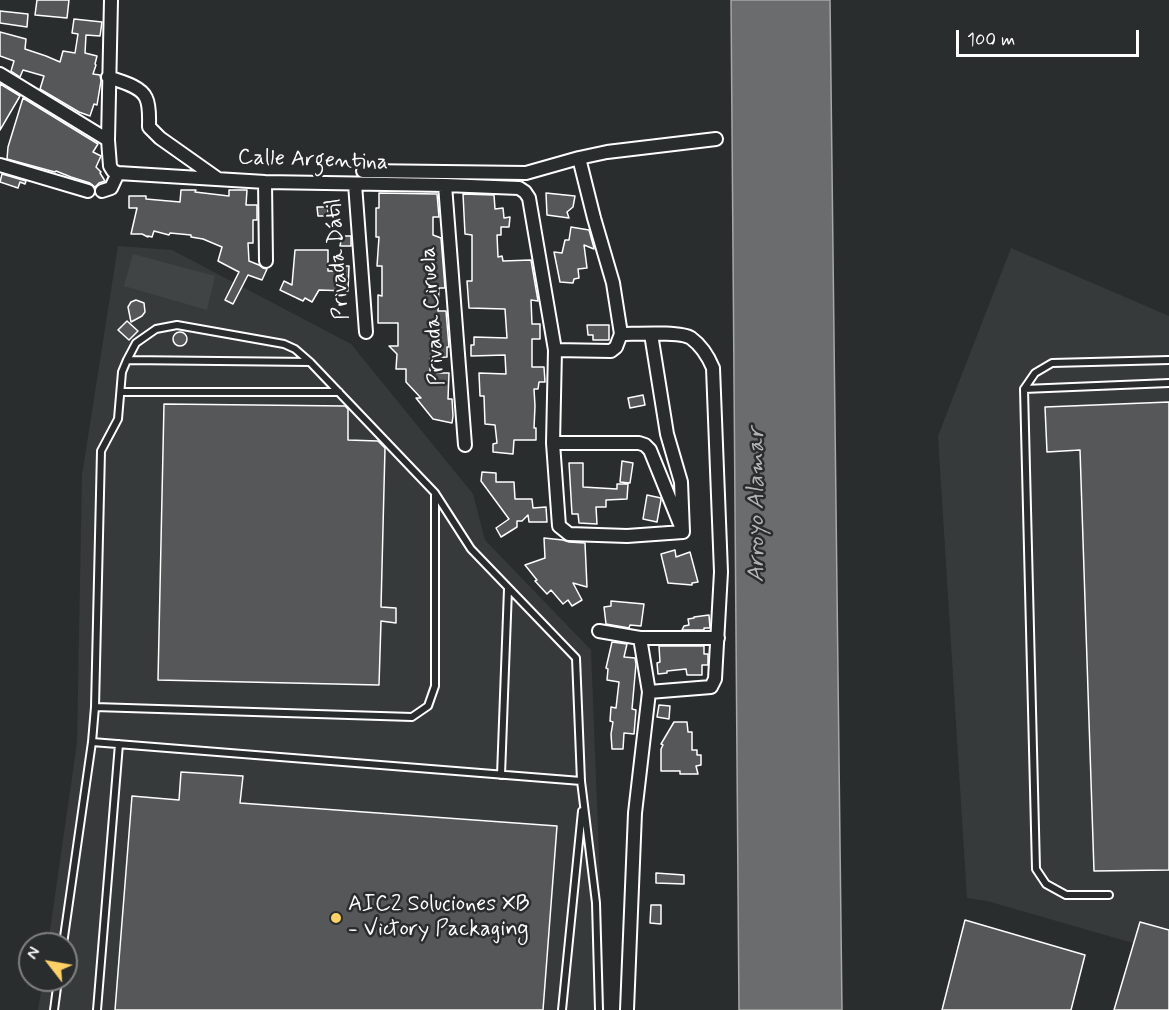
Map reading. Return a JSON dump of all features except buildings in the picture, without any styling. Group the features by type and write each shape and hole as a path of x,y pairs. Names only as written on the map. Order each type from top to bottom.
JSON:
{"street":[{"path":"102,191 111,188 114,169 108,140 111,0"},
{"path":"0,74 108,140"},
{"path":"108,76 137,89 146,96 149,128 219,180"},
{"path":"363,171 526,173 607,152 716,139"},
{"path":"555,350 611,351 616,347 621,334 613,283 579,158"},
{"path":"0,165 88,191"},
{"name":"Calle Argentina","path":"114,169 219,180 445,185 522,190"},
{"path":"526,173 522,190 529,198 555,350 553,443 559,526 569,534 627,536 683,532"},
{"path":"265,182 266,261"},
{"name":"Privada Dátil","path":"355,184 366,332"},
{"name":"Privada Ciruela","path":"445,185 465,445"},
{"path":"621,334 690,336 705,352 713,368 721,572 715,679 711,687 649,692"},
{"path":"651,334 667,434 681,482 683,532"},
{"path":"553,443 639,443 645,446 650,450 683,532"},
{"path":"599,631 640,638 718,638"},
{"path":"627,1010 635,813 649,692 640,638"}],"lane":[{"path":"65,932 95,707 101,451 118,419 122,372 136,343 156,329 177,325 284,344 295,349 435,493 471,549 576,658 581,781 596,903 599,1010"},
{"path":"127,360 310,362"},
{"path":"1109,895 1066,895 1046,884 1036,868 1024,389 1035,373 1052,363 1169,360"},
{"path":"1024,389 1169,383"},
{"path":"121,392 339,392"},
{"path":"95,707 412,717 428,706 435,686 435,493"},
{"path":"501,775 508,589"},
{"path":"92,742 581,781"},
{"path":"97,1010 119,744"},
{"path":"562,1010 583,798"},
{"path":"54,1010 56,992"}],"shaded area":[{"path":"118,246 172,250 351,344 473,494 485,540 591,650 605,1010 38,1010 41,992 78,992 78,932 50,932 77,743 82,475"},
{"path":"1011,248 1169,316 1169,1010 1114,1010 1133,943 987,901 967,898 938,436"},
{"path":"133,254 215,276 207,310 124,286"}],"water":[{"name":"Arroyo Alamar","path":"731,0 830,0 842,1010 739,1010"}],"place":[{"name":"AIC2 Soluciones XB - Victory Packaging","path":"336,918"}]}
